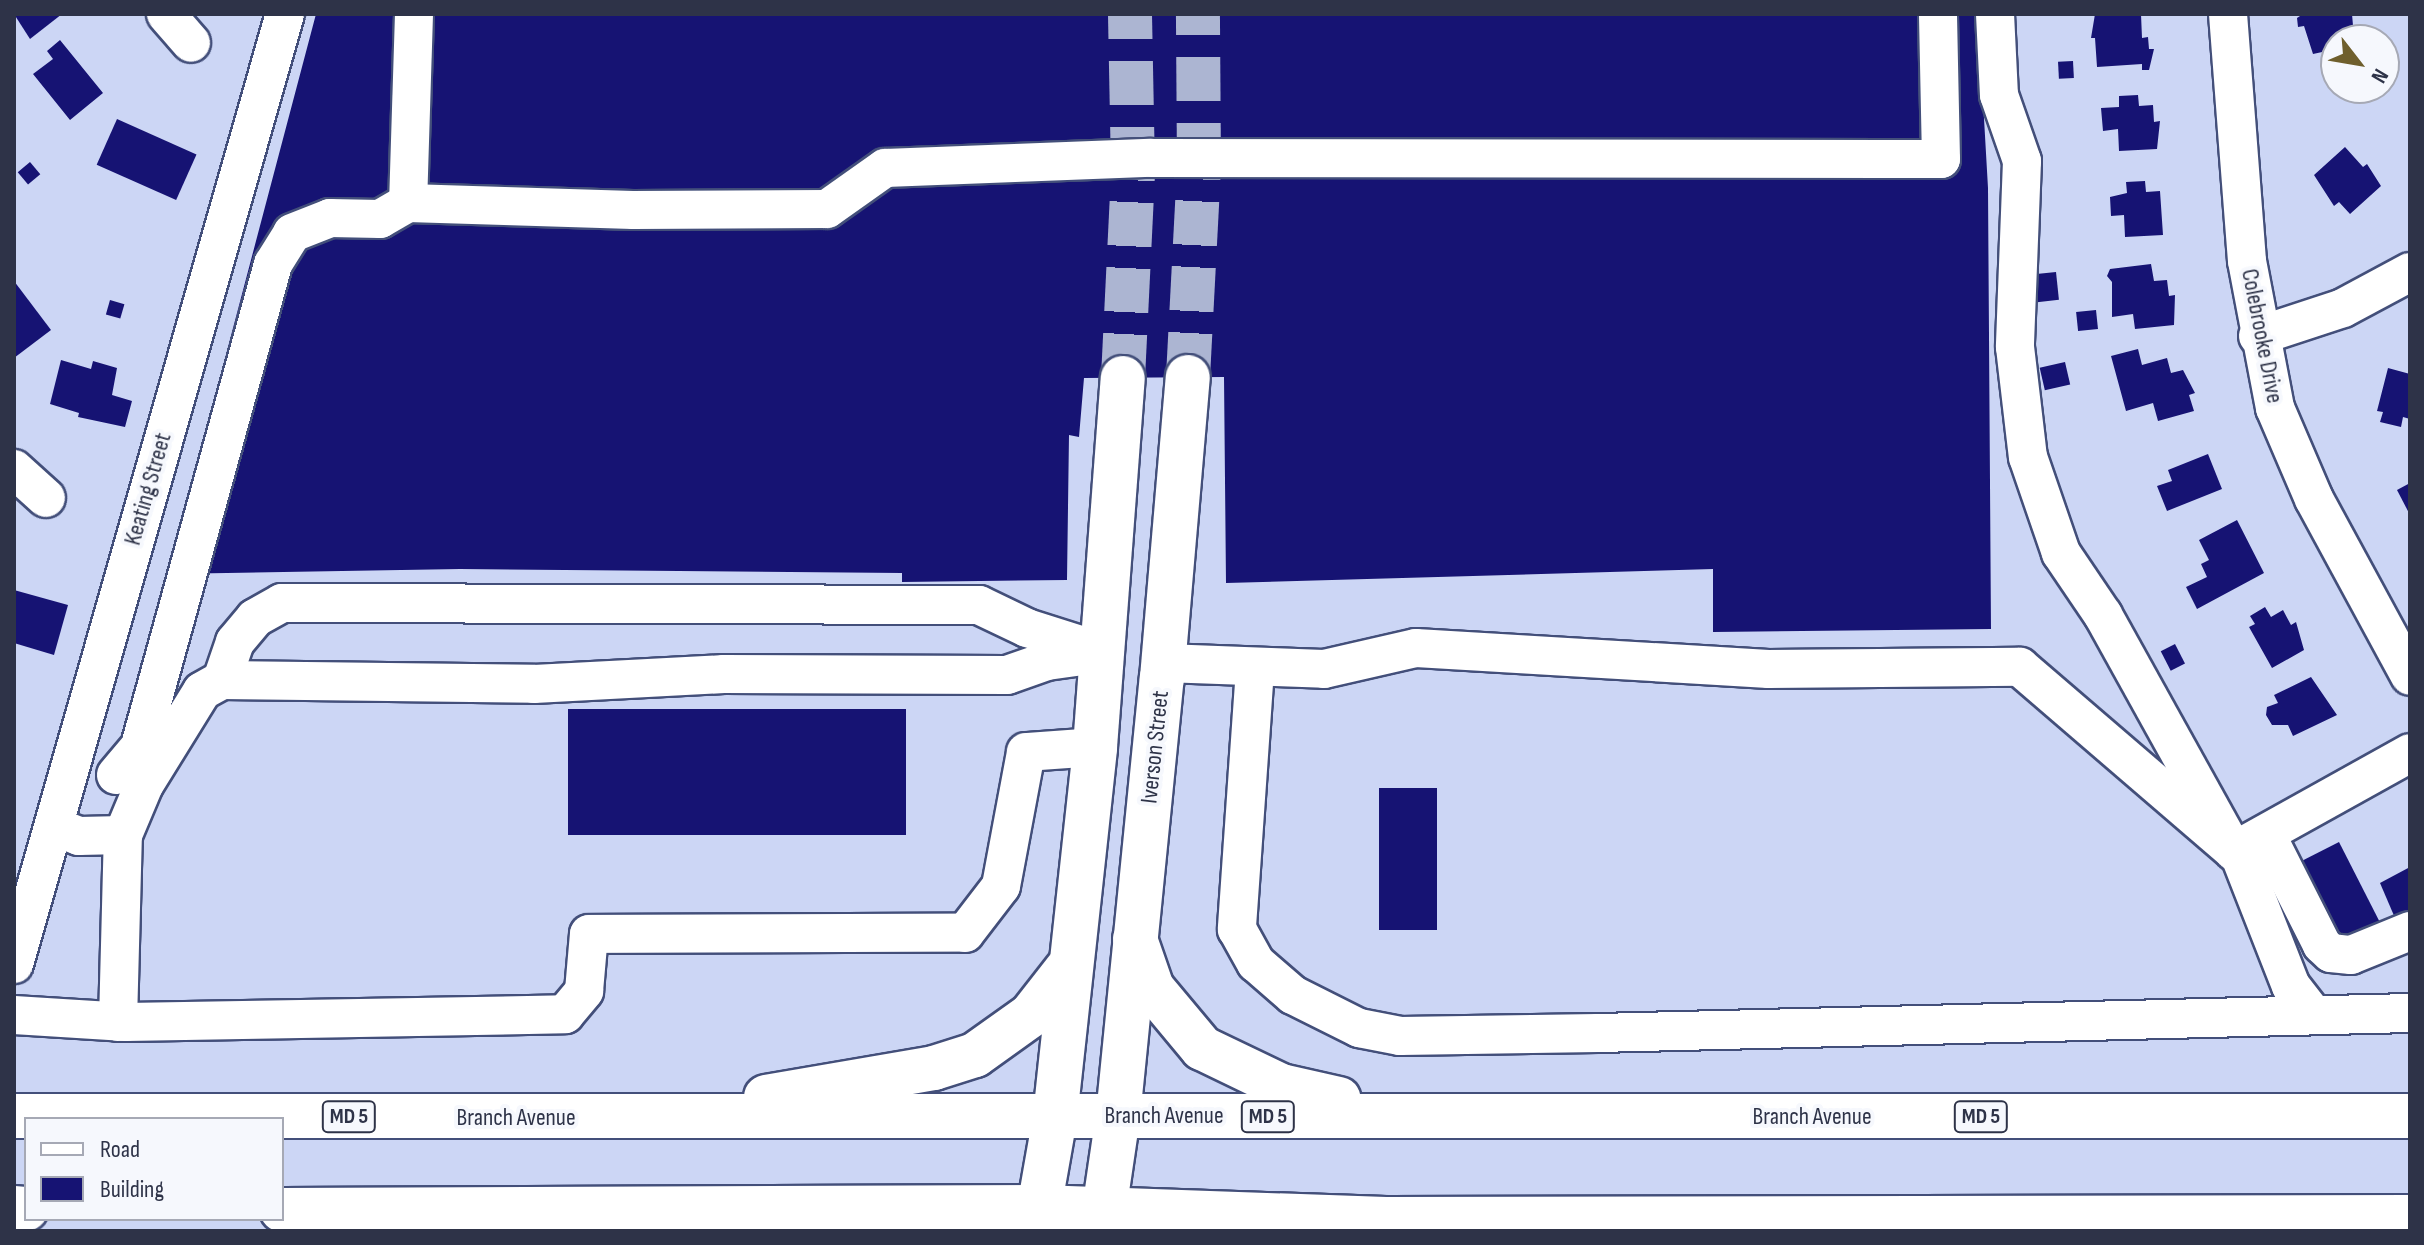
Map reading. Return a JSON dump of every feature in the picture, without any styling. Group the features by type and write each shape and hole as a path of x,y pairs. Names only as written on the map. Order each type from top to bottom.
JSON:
{"main road":[{"name":"Iverson Street","path":"1102,1221 1118,1116 1164,663 1188,377"},
{"path":"1037,1219 1055,1117 1067,969 1095,747 1123,378"},
{"path":"1135,939 1152,988 1179,1026 1215,1057 1281,1086 1419,1117"},
{"path":"619,1119 850,1084 975,1055 1031,1015 1067,969"},
{"name":"Branch Avenue","path":"14,1116 216,1117"},
{"name":"Branch Avenue","path":"284,1117 2410,1116"},
{"path":"284,1210 1102,1221 2410,1217"},
{"path":"495,1211 716,1231"},
{"path":"1330,1231 1386,1219"}],"street":[{"path":"166,14 191,43"},
{"name":"Keating Street","path":"14,964 72,761 212,334 285,14"},
{"path":"408,203 414,14"},
{"path":"118,1022 123,835 130,780 273,264 292,233 330,218 380,219 408,203 617,210 827,209 885,168 1151,158 1941,159 1938,14"},
{"path":"1995,14 2015,347 2028,457 2061,553 2250,843 2322,945 2344,956 2410,931"},
{"name":"Colebrooke Drive","path":"2228,14 2258,336 2275,408 2314,499 2410,676"},
{"path":"2258,336 2343,308 2410,272"},
{"path":"14,469 46,498"},
{"path":"222,680 235,642 255,618 282,603 979,605 1027,628 1104,653"},
{"path":"1164,663 1255,669 1324,669 1416,648 1753,668 2020,667 2250,843 2291,986 2313,1014"},
{"path":"130,780 202,691 222,680 534,684 724,674 1007,675 1047,661 1104,653"},
{"path":"1255,669 1237,929 1256,963 1293,995 1359,1028 1400,1036 1612,1033 2410,1013"},
{"path":"14,1015 118,1022 565,1014 584,991 589,934 965,933 1001,886 1026,752 1095,747"},
{"path":"2250,843 2410,753"},
{"path":"72,761 130,780"},
{"path":"54,826 79,836 123,835"},
{"path":"2356,1013 2366,949"}],"building":[{"path":"14,14 62,14 30,39"},
{"path":"316,14 1978,14 1988,188 1991,629 1713,632 1713,569 1226,583 1224,377 1084,378 1079,437 1069,435 1067,580 902,582 902,573 460,569 168,574"},
{"path":"2095,14 2141,14 2142,38 2148,37 2149,49 2154,49 2149,70 2142,70 2142,64 2097,67 2095,38 2091,38"},
{"path":"2303,14 2352,14 2353,24 2320,24 2320,52 2313,54 2304,26 2298,27 2297,18"},
{"path":"60,40 103,93 70,120 33,74 53,59 47,51"},
{"path":"2073,61 2074,78 2059,79 2058,62"},
{"path":"2138,95 2139,106 2153,105 2154,122 2160,121 2157,149 2119,151 2118,129 2103,131 2101,108 2119,107 2119,96"},
{"path":"117,119 196,154 176,200 97,165"},
{"path":"2345,147 2363,167 2367,164 2381,186 2350,214 2339,202 2334,206 2314,175"},
{"path":"30,162 40,174 28,185 18,172"},
{"path":"2145,181 2146,192 2160,191 2163,235 2125,237 2124,215 2111,216 2110,197 2127,193 2126,182"},
{"path":"2151,264 2154,281 2167,280 2169,296 2175,295 2174,325 2135,329 2133,314 2112,317 2112,282 2107,276 2110,269"},
{"path":"2056,272 2059,300 2037,302 2034,274"},
{"path":"14,281 51,330 14,358"},
{"path":"110,300 124,304 120,319 106,314"},
{"path":"2096,310 2098,329 2078,331 2076,312"},
{"path":"2138,349 2142,365 2167,358 2171,373 2183,370 2195,393 2189,395 2194,411 2158,421 2153,403 2126,411 2111,356"},
{"path":"61,360 91,369 93,361 117,368 112,395 132,401 125,427 78,417 79,413 50,404"},
{"path":"2065,362 2070,384 2045,390 2040,368"},
{"path":"2388,368 2410,374 2410,419 2403,417 2401,427 2380,422 2383,412 2377,411"},
{"path":"2208,454 2222,489 2167,511 2157,486 2172,481 2168,470"},
{"path":"2410,483 2410,515 2397,490"},
{"path":"2237,520 2264,573 2197,609 2186,587 2207,577 2201,564 2209,560 2199,540"},
{"path":"14,590 68,605 54,655 14,643"},
{"path":"2265,607 2271,617 2283,610 2291,625 2296,622 2304,650 2272,668 2249,627 2255,624 2250,616"},
{"path":"2175,644 2185,664 2171,671 2161,651"},
{"path":"2311,677 2337,715 2293,736 2288,725 2272,725 2266,715 2267,707 2278,703 2274,695"},
{"path":"568,709 906,709 906,835 568,835"},
{"path":"1379,788 1437,788 1437,930 1379,930"},
{"path":"2339,842 2381,924 2338,946 2296,864"},
{"path":"2410,867 2410,913 2395,918 2380,883"}],"tunnel":[{"path":"1123,378 1133,171 1130,14"},
{"path":"1188,377 1199,167 1198,14"}]}
